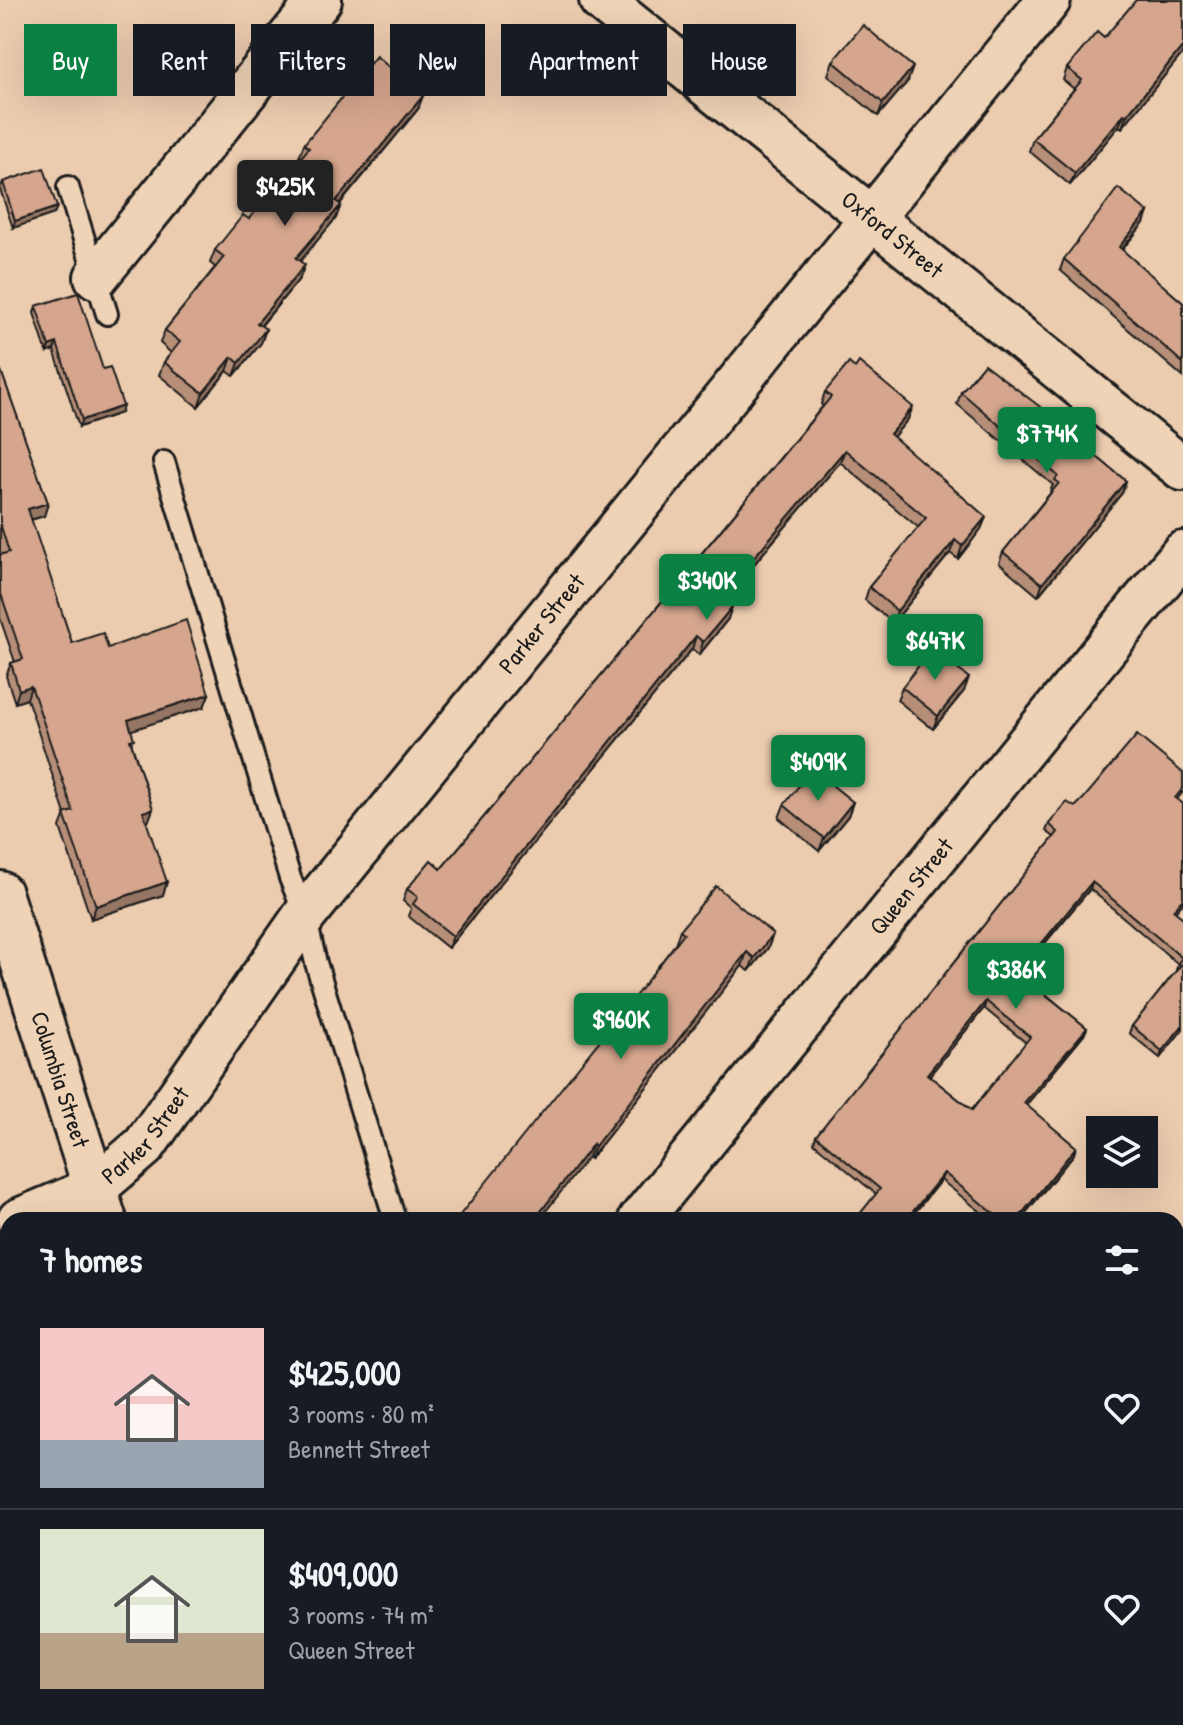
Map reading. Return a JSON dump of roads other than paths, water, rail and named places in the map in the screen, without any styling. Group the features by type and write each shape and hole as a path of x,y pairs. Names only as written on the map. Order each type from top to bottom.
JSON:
{"street":[{"path":"101,295 320,0"},
{"name":"Oxford Street","path":"601,0 1183,469"},
{"name":"Parker Street","path":"60,1212 100,1204 305,915 1049,0"},
{"name":"Queen Street","path":"647,1212 1183,553"},
{"name":"Columbia Street","path":"0,893 100,1204"}],"lane":[{"path":"68,187 101,295"},
{"path":"164,462 290,878 305,915 316,963 393,1212"}]}
